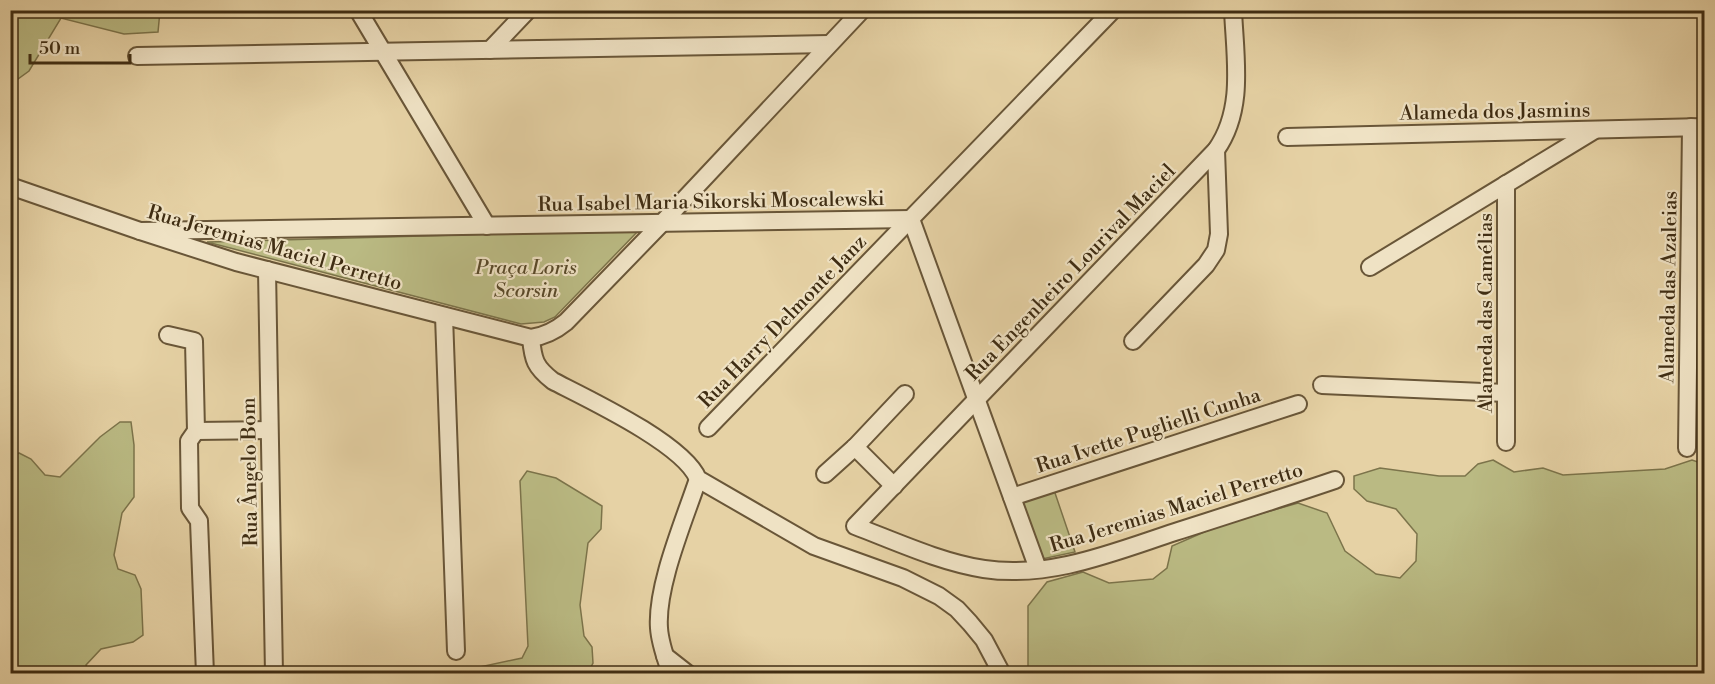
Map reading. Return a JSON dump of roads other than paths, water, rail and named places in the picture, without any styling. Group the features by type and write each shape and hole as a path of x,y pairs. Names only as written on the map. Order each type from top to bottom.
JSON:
{"street":[{"path":"358,10 487,226"},
{"path":"490,50 528,10"},
{"path":"862,10 566,322 549,333 531,338 535,362 553,381 645,431 689,464 698,479 814,546 903,578 939,596 957,609 984,640 1002,674"},
{"name":"Rua Harry Delmonte Janz","path":"708,428 1113,10"},
{"name":"Rua Engenheiro Lourival Maciel","path":"855,526 1216,150 1228,129 1235,101 1233,10"},
{"path":"137,56 830,44"},
{"name":"Alameda dos Jasmins","path":"1287,137 1698,127"},
{"name":"Alameda das Azaleias","path":"1688,448 1698,127"},
{"path":"1370,267 1596,129"},
{"path":"1132,341 1206,265 1216,250 1219,234 1216,150"},
{"name":"Alameda das Camélias","path":"1506,184 1506,442"},
{"name":"Rua Jeremias Maciel Perretto","path":"10,186 140,231 267,270 531,338"},
{"name":"Rua Isabel Maria Sikorski Moscalewski","path":"140,231 911,219 1038,569"},
{"name":"Rua Ângelo Bom","path":"267,270 274,674"},
{"path":"444,316 456,651"},
{"path":"168,335 194,340 196,431 189,441 190,508 199,521 204,674"},
{"path":"1322,385 1506,393"},
{"path":"825,474 855,447 905,394"},
{"name":"Rua Ivette Puglielli Cunha","path":"1012,497 1298,404"},
{"path":"196,431 269,430"},
{"path":"855,447 894,486"},
{"path":"671,674 659,630 661,595 698,479"},
{"name":"Rua Jeremias Maciel Perretto","path":"855,526 959,564 1013,571 1038,569 1058,567 1098,557 1335,480"},
{"path":"665,656 687,674"}],"park label":[{"name":"Praça Loris Scorsin","path":"526,278"}]}
